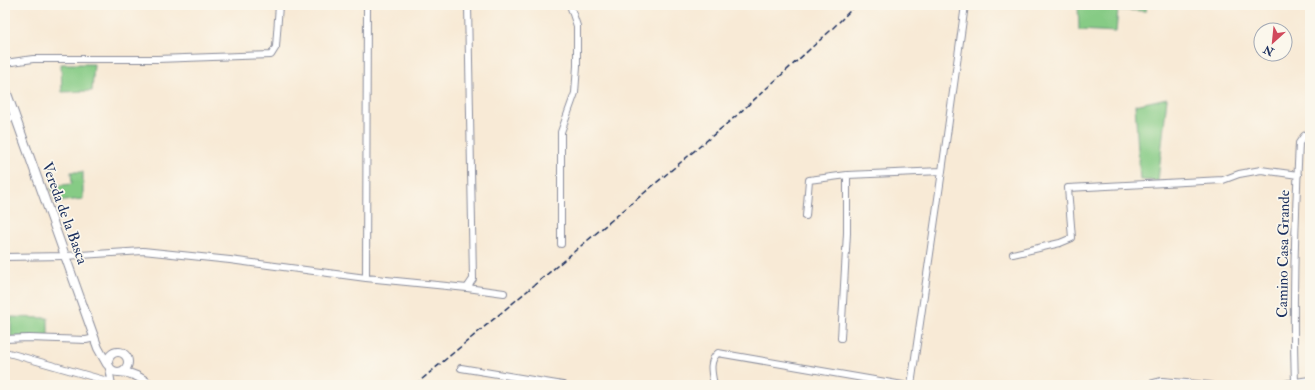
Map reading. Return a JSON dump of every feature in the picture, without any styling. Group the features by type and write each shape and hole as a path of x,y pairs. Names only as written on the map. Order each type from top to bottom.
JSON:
{"street":[{"path":"5,63 33,59 157,59 271,55 276,47 279,5"},
{"path":"366,278 367,5"},
{"path":"467,288 473,279 468,5"},
{"path":"561,244 561,132 575,93 577,66 577,26 570,5"},
{"path":"911,385 965,5"},
{"name":"Vereda de la Basca","path":"5,88 98,348 108,366 112,384"},
{"path":"5,121 15,116"},
{"name":"Camino Casa Grande","path":"1295,382 1294,284 1298,175 1300,143 1304,136 1310,132"},
{"path":"1013,254 1060,243 1072,238 1068,188 1222,180 1239,174 1261,170 1298,175"},
{"path":"806,216 809,180 847,175 942,171"},
{"path":"841,338 848,233 847,175"},
{"path":"5,257 65,256 143,251 230,260 366,278 467,288 504,294"},
{"path":"5,339 29,338 86,340 95,338"},
{"path":"98,348 105,352 123,353 127,357 132,370 151,385"},
{"path":"5,352 112,384 118,372 124,370 128,362"},
{"path":"113,352 108,357 108,366 118,372 126,372 138,376"},
{"path":"714,385 711,363 713,356 718,353 903,385"},
{"path":"461,368 563,385"},
{"path":"1280,385 1310,380"},
{"path":"1136,385 1156,384 1162,382 1210,385"}],"green space":[{"path":"1078,5 1147,5 1146,11 1118,10 1116,32 1079,30"},
{"path":"61,64 94,64 92,91 62,92"},
{"path":"1167,98 1158,181 1140,180 1135,105"},
{"path":"71,172 83,172 83,199 55,202 51,186 72,184"},
{"path":"11,317 48,318 48,337 11,337"}],"railway":[{"path":"415,385 736,116 830,31 856,5"}]}
